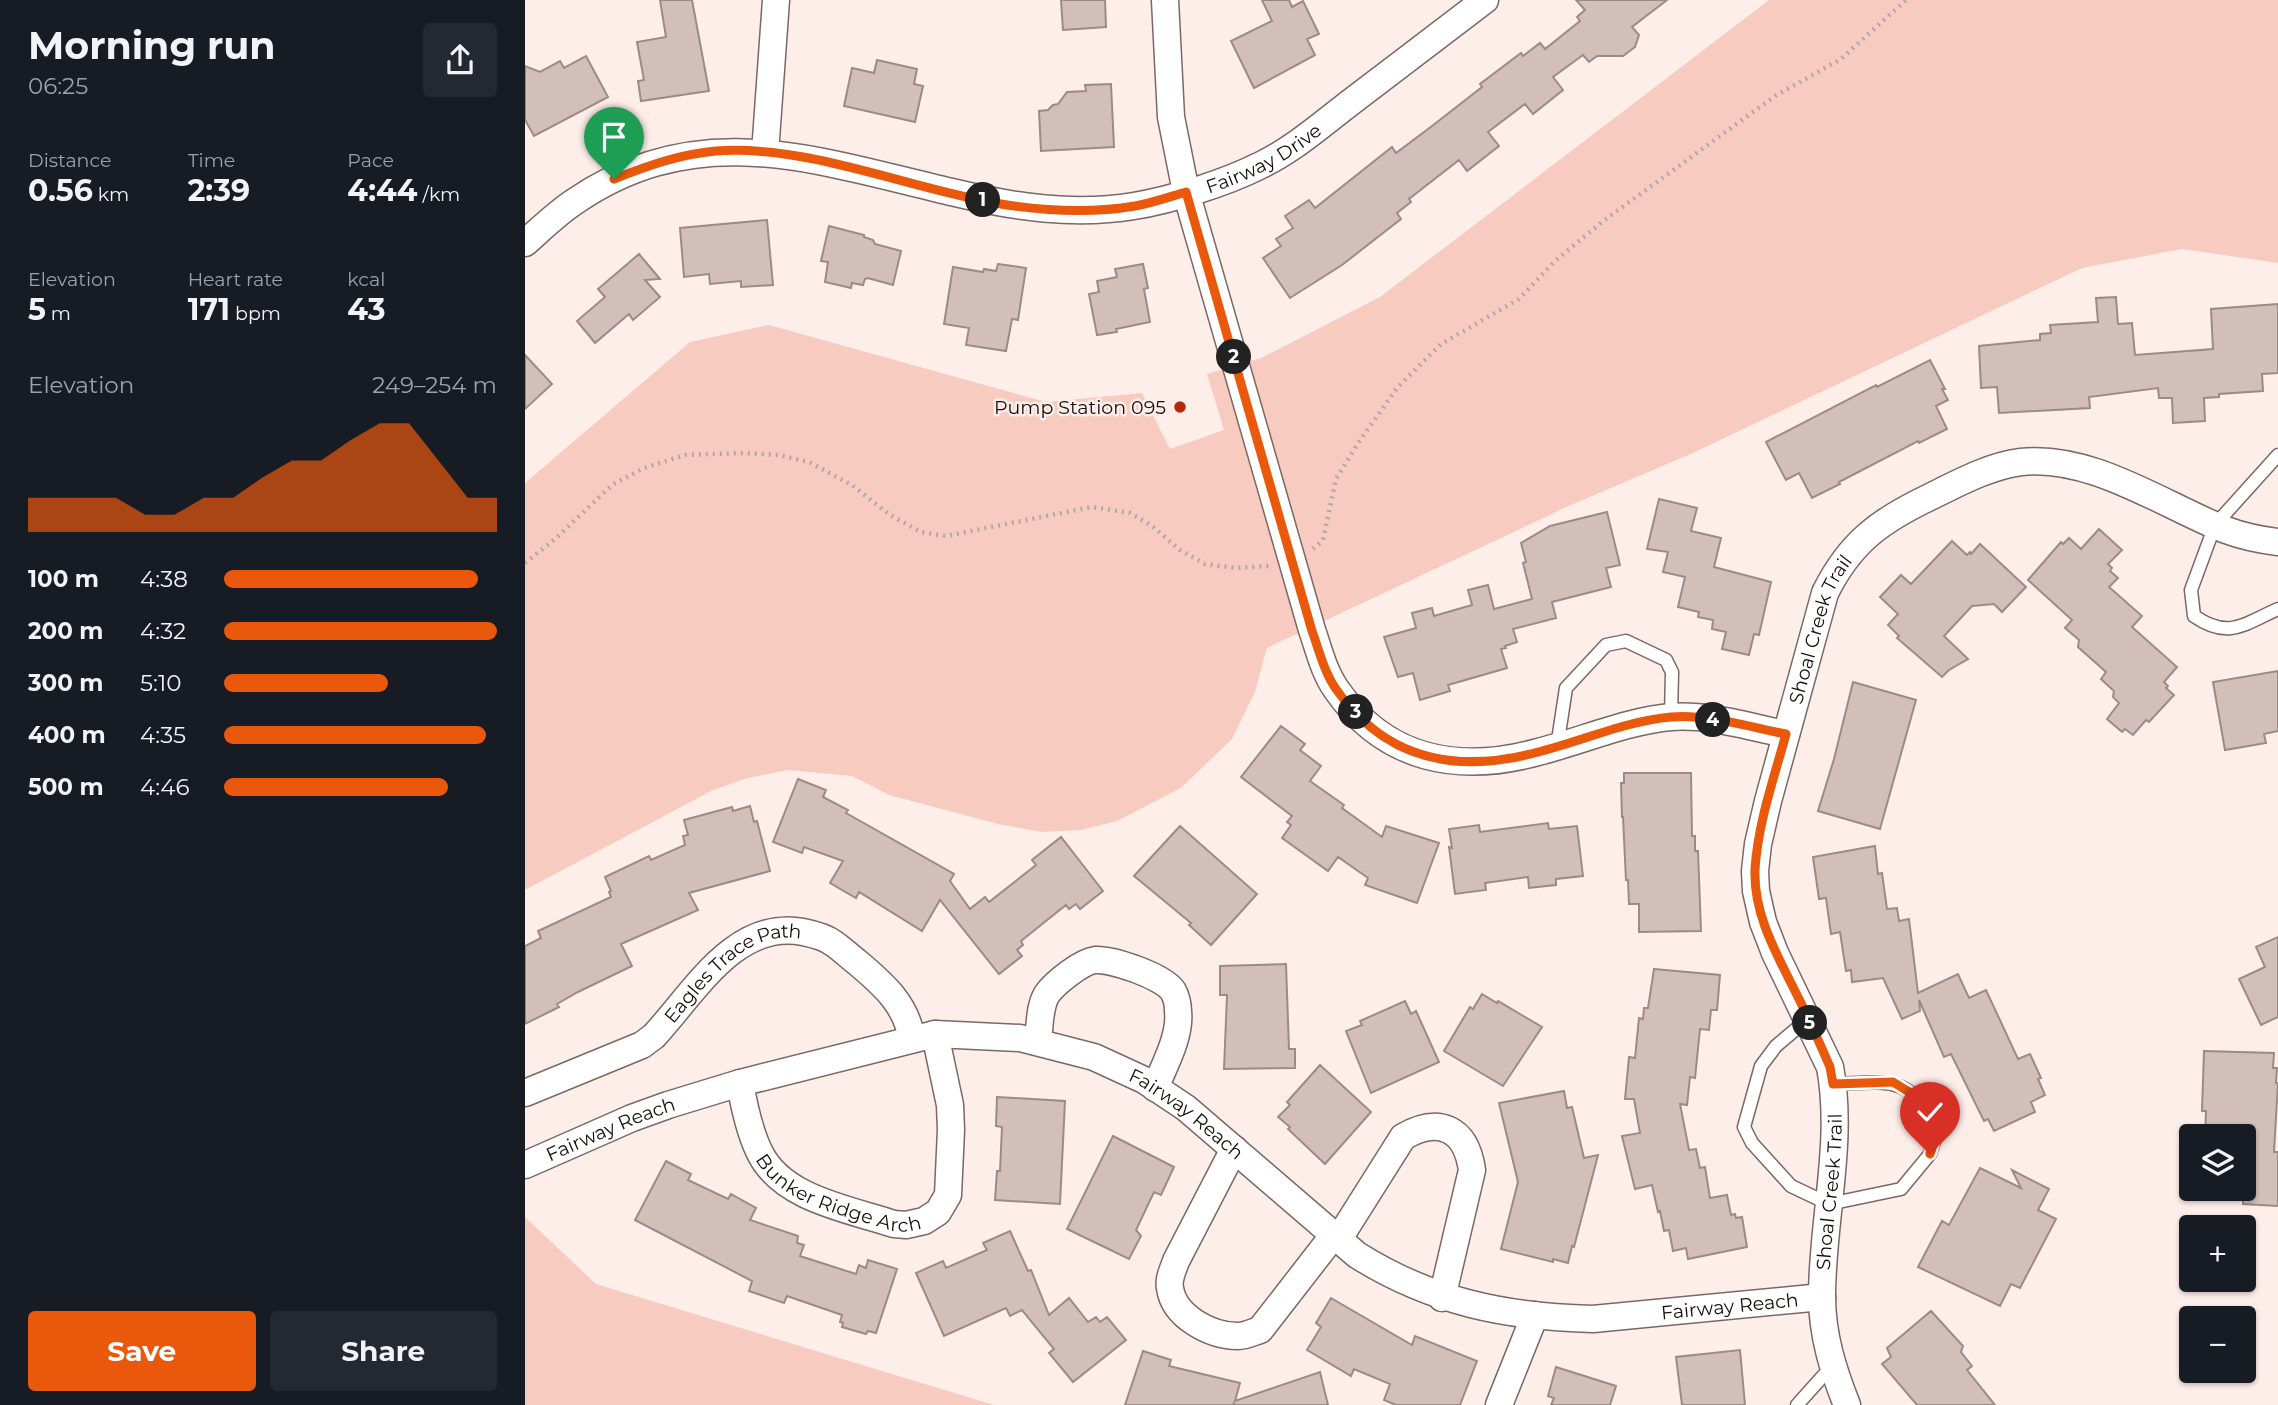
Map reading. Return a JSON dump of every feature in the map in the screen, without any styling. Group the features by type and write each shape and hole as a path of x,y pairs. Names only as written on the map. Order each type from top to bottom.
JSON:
{"street":[{"path":"765,153 776,0"},
{"path":"1165,0 1171,117 1186,192 1312,631 1336,689 1364,722 1391,741 1420,755 1442,761 1483,763 1557,747 1635,723 1671,717 1698,717 1786,734"},
{"name":"Fairway Drive","path":"525,243 574,202 614,179 677,157 716,151 765,153 815,160 1007,205 1100,210 1135,206 1234,177 1284,152 1485,0"},
{"name":"Shoal Creek Trail","path":"1847,1405 1832,1366 1822,1297 1834,1122 1833,1084 1830,1067 1775,953 1763,922 1756,891 1755,871 1758,844 1786,734 1825,593 1836,570 1870,531 1896,513 1960,482 2022,462 2070,464 2102,475 2229,531 2278,542"},
{"name":"Eagles Trace Path","path":"525,1093 642,1045 654,1036 734,948 757,935 778,930 788,929 811,934 832,942 892,993 924,1037"},
{"path":"1038,1041 1042,1007 1047,995 1083,963 1095,960 1111,962 1157,978 1175,992 1179,1014 1156,1088"},
{"name":"Fairway Reach","path":"525,1165 656,1109 740,1083 924,1037 1038,1041 1094,1057 1156,1088 1186,1108 1335,1238 1378,1268 1442,1298 1492,1310 1593,1319 1822,1297"},
{"name":"Bunker Ridge Arch","path":"740,1083 746,1114 758,1151 784,1182 811,1197 894,1224 906,1225 924,1221 938,1212 948,1195 951,1143 950,1105 924,1037"},
{"path":"1234,1149 1176,1261 1170,1279 1170,1290 1179,1311 1192,1322 1229,1335 1242,1336 1260,1330 1335,1238 1403,1137 1427,1126 1453,1132 1461,1138 1470,1155 1472,1170 1442,1298"},
{"path":"1499,1405 1535,1315"}],"lane":[{"path":"2278,455 2215,525 2191,590 2194,616 2211,628 2233,629 2278,609"},
{"path":"1557,747 1566,688 1606,645 1626,641 1667,660 1672,672 1671,717"},
{"path":"1808,1019 1776,1046 1761,1066 1744,1127 1752,1143 1791,1186 1829,1204 1901,1189 1930,1154 1939,1126 1922,1100 1893,1082 1833,1084"},
{"path":"1797,1405 1832,1366"}],"shaded area":[{"path":"1769,0 2278,0 2278,263 2182,249 2082,268 1695,452 1571,505 1267,648 1255,692 1232,739 1181,788 1117,821 1081,830 1042,832 998,824 889,795 852,776 788,770 748,778 713,790 525,890 525,483 690,342 769,325 1046,402 1142,393 1170,449 1224,430 1207,374 1261,358 1380,297"},
{"path":"525,1217 596,1284 994,1405 525,1405"}],"building":[{"path":"660,0 692,0 709,91 641,101 638,81 644,80 637,42 666,37"},
{"path":"1061,0 1105,0 1106,27 1063,30"},
{"path":"1262,0 1289,0 1292,7 1303,1 1319,34 1307,39 1315,55 1254,88 1231,41 1272,21"},
{"path":"1576,0 1667,0 1632,27 1639,35 1635,47 1623,56 1597,56 1589,62 1583,55 1553,77 1563,90 1533,114 1525,104 1488,132 1499,146 1467,171 1459,160 1409,199 1411,202 1397,213 1401,219 1342,265 1290,298 1263,258 1281,246 1276,239 1293,228 1285,216 1309,200 1315,208 1392,147 1396,153 1482,87 1480,84 1521,53 1523,56 1540,43 1545,49 1580,21 1577,17 1585,10"},
{"path":"586,56 608,97 534,136 525,120 525,66 540,72 560,61 564,68"},
{"path":"877,60 917,69 914,84 923,86 915,122 844,106 852,68 874,73"},
{"path":"1111,84 1114,147 1041,151 1039,111 1048,110 1058,104 1067,92 1086,91 1085,85"},
{"path":"767,220 773,285 741,287 741,281 710,284 709,274 684,277 680,228"},
{"path":"829,226 864,235 875,244 901,251 893,285 868,278 863,285 852,283 851,288 825,282 828,262 821,261"},
{"path":"639,254 660,279 645,280 660,297 633,320 629,314 595,343 577,321 605,297 598,289"},
{"path":"998,264 1026,268 1018,320 1012,319 1006,351 966,345 969,328 944,324 953,267 983,272 984,269 996,271"},
{"path":"1143,264 1150,322 1097,335 1089,294 1099,292 1097,281 1117,277 1115,269"},
{"path":"2116,297 2118,324 2132,323 2135,355 2213,349 2211,309 2278,304 2278,373 2262,374 2263,391 2219,394 2219,397 2204,398 2205,421 2173,423 2172,398 2159,398 2158,388 2089,397 2090,408 1999,413 1997,387 1981,388 1979,346 2040,340 2040,334 2051,333 2050,325 2098,322 2096,298"},
{"path":"525,355 552,384 525,409"},
{"path":"1930,360 1948,400 1936,406 1947,429 1919,443 1918,441 1812,498 1799,473 1786,480 1766,442"},
{"path":"1659,499 1697,508 1691,531 1721,538 1714,567 1771,582 1759,635 1754,634 1749,655 1722,649 1726,632 1712,629 1713,620 1698,617 1699,612 1678,607 1685,577 1663,572 1668,552 1647,549"},
{"path":"1607,512 1620,565 1606,568 1611,587 1552,602 1556,618 1513,629 1517,642 1501,649 1507,668 1448,685 1450,691 1420,700 1413,673 1398,677 1384,637 1416,628 1412,613 1432,608 1434,616 1472,605 1468,590 1488,585 1494,609 1532,599 1521,543 1550,526"},
{"path":"2099,529 2122,550 2108,564 2112,568 2110,571 2118,578 2109,587 2142,616 2132,627 2177,667 2164,682 2174,695 2133,735 2125,729 2122,732 2107,719 2119,703 2113,697 2114,691 2101,679 2106,672 2078,647 2079,640 2065,628 2072,620 2028,580 2061,542 2063,544 2069,538 2081,549"},
{"path":"1952,541 1967,555 1980,544 2026,587 2002,612 1994,604 1972,606 1944,636 1968,659 1942,677 1897,638 1899,636 1888,625 1898,614 1880,597 1901,575 1911,584"},
{"path":"2278,671 2278,731 2264,734 2266,743 2225,750 2213,682"},
{"path":"1853,682 1916,700 1880,829 1818,811"},
{"path":"1281,726 1305,744 1300,750 1321,766 1310,781 1344,805 1342,808 1382,837 1386,826 1439,843 1417,903 1365,885 1368,878 1338,857 1328,871 1282,838 1291,825 1287,822 1292,816 1241,777"},
{"path":"1624,773 1691,773 1692,836 1695,836 1695,851 1698,851 1701,931 1639,932 1639,904 1629,904 1626,880 1621,783 1624,783"},
{"path":"798,779 826,790 823,797 848,810 846,813 954,874 950,881 970,909 985,897 989,902 1036,865 1032,860 1061,837 1103,891 1080,909 1076,904 1069,909 1066,905 1021,941 1023,945 1017,950 1022,956 999,974 940,900 922,931 859,892 856,898 830,883 843,861 804,847 802,853 773,842"},
{"path":"750,806 754,822 757,821 770,871 689,893 698,910 621,944 632,966 578,992 557,1004 559,1007 525,1024 525,946 541,938 538,931 611,897 605,877 649,856 651,860 685,845 683,836 688,835 684,820 732,807 733,811"},
{"path":"1548,823 1549,829 1577,826 1583,876 1556,879 1556,885 1529,888 1528,877 1485,883 1486,890 1455,894 1449,829 1479,825 1480,832"},
{"path":"1180,826 1257,894 1211,945 1189,925 1191,923 1134,876"},
{"path":"1875,846 1878,874 1882,873 1887,909 1897,908 1899,921 1909,919 1918,993 1958,974 1969,998 1986,990 2018,1059 2030,1054 2041,1078 2038,1079 2045,1095 2031,1102 2035,1112 1994,1131 1988,1119 1984,1121 1951,1054 1944,1057 1919,1000 1920,1011 1902,1019 1883,978 1852,982 1851,970 1846,971 1840,932 1831,934 1826,898 1819,899 1813,857"},
{"path":"2278,937 2278,1017 2261,1025 2239,979 2265,967 2256,947"},
{"path":"1286,964 1289,1049 1295,1049 1295,1068 1224,1069 1227,995 1220,995 1220,966"},
{"path":"1654,969 1720,975 1717,1010 1711,1010 1709,1030 1700,1029 1695,1078 1690,1077 1687,1105 1680,1104 1689,1150 1696,1149 1700,1168 1705,1167 1710,1198 1727,1195 1731,1215 1742,1217 1747,1247 1688,1259 1686,1248 1673,1251 1669,1230 1664,1231 1652,1185 1635,1189 1622,1136 1640,1133 1634,1099 1625,1099 1629,1057 1635,1058 1639,1018 1643,1019 1644,1008 1648,1008"},
{"path":"1482,994 1542,1027 1503,1086 1444,1051 1470,1007 1473,1009"},
{"path":"1405,1001 1411,1014 1416,1011 1439,1062 1371,1093 1346,1031 1362,1025 1360,1021"},
{"path":"2204,1051 2274,1053 2273,1068 2277,1068 2278,1083 2274,1152 2278,1152 2278,1206 2243,1204 2243,1201 2256,1201 2256,1124 2205,1124 2206,1111 2202,1111"},
{"path":"1320,1065 1371,1112 1325,1164 1278,1117 1290,1105 1287,1102"},
{"path":"1564,1091 1567,1108 1572,1107 1584,1158 1598,1155 1568,1263 1501,1249 1518,1182 1499,1103"},
{"path":"997,1097 1065,1101 1060,1204 995,1200 997,1171 1000,1171 1002,1127 996,1126"},
{"path":"1113,1136 1174,1167 1161,1195 1154,1192 1136,1230 1141,1236 1129,1259 1067,1229"},
{"path":"666,1161 691,1174 688,1180 728,1199 731,1194 756,1208 750,1220 798,1236 797,1243 804,1245 800,1256 856,1274 859,1265 866,1268 868,1260 897,1269 876,1333 868,1331 866,1334 842,1327 842,1315 787,1296 784,1303 749,1291 752,1281 635,1220"},
{"path":"1980,1168 2021,1188 2012,1170 2049,1189 2038,1210 2056,1219 2020,1288 2011,1284 2000,1306 1918,1267 1942,1221 1949,1225"},
{"path":"1010,1231 1028,1271 1031,1270 1049,1315 1069,1298 1088,1322 1096,1317 1100,1322 1107,1317 1126,1340 1073,1382 1049,1353 1054,1349 1022,1310 1010,1316 1006,1308 944,1336 916,1273 943,1261 946,1268 987,1250 983,1243"},
{"path":"1331,1298 1412,1345 1415,1336 1477,1361 1460,1405 1396,1405 1384,1400 1390,1384 1354,1369 1351,1376 1307,1350 1321,1327 1316,1323"},
{"path":"1931,1311 1963,1346 1961,1352 1972,1366 1967,1370 1995,1405 1917,1405 1882,1364 1891,1357 1887,1348"},
{"path":"1740,1350 1745,1405 1682,1405 1676,1357"},
{"path":"1143,1351 1171,1360 1169,1366 1240,1383 1235,1401 1320,1372 1328,1405 1125,1405"},
{"path":"1556,1367 1616,1386 1610,1405 1551,1405 1554,1398 1548,1396"}],"place":[{"name":"Pump Station 095","path":"1180,407"}],"route":[{"path":"614,179 677,157 716,151 757,152 815,160 1007,205 1100,210 1135,206 1186,192 1312,631 1336,689 1364,722 1391,741 1420,755 1455,763 1483,763 1514,758 1635,723 1671,717 1698,717 1786,734 1758,844 1756,891 1763,922 1775,953 1830,1067 1833,1084 1893,1082 1922,1100 1939,1126 1930,1154"}]}
